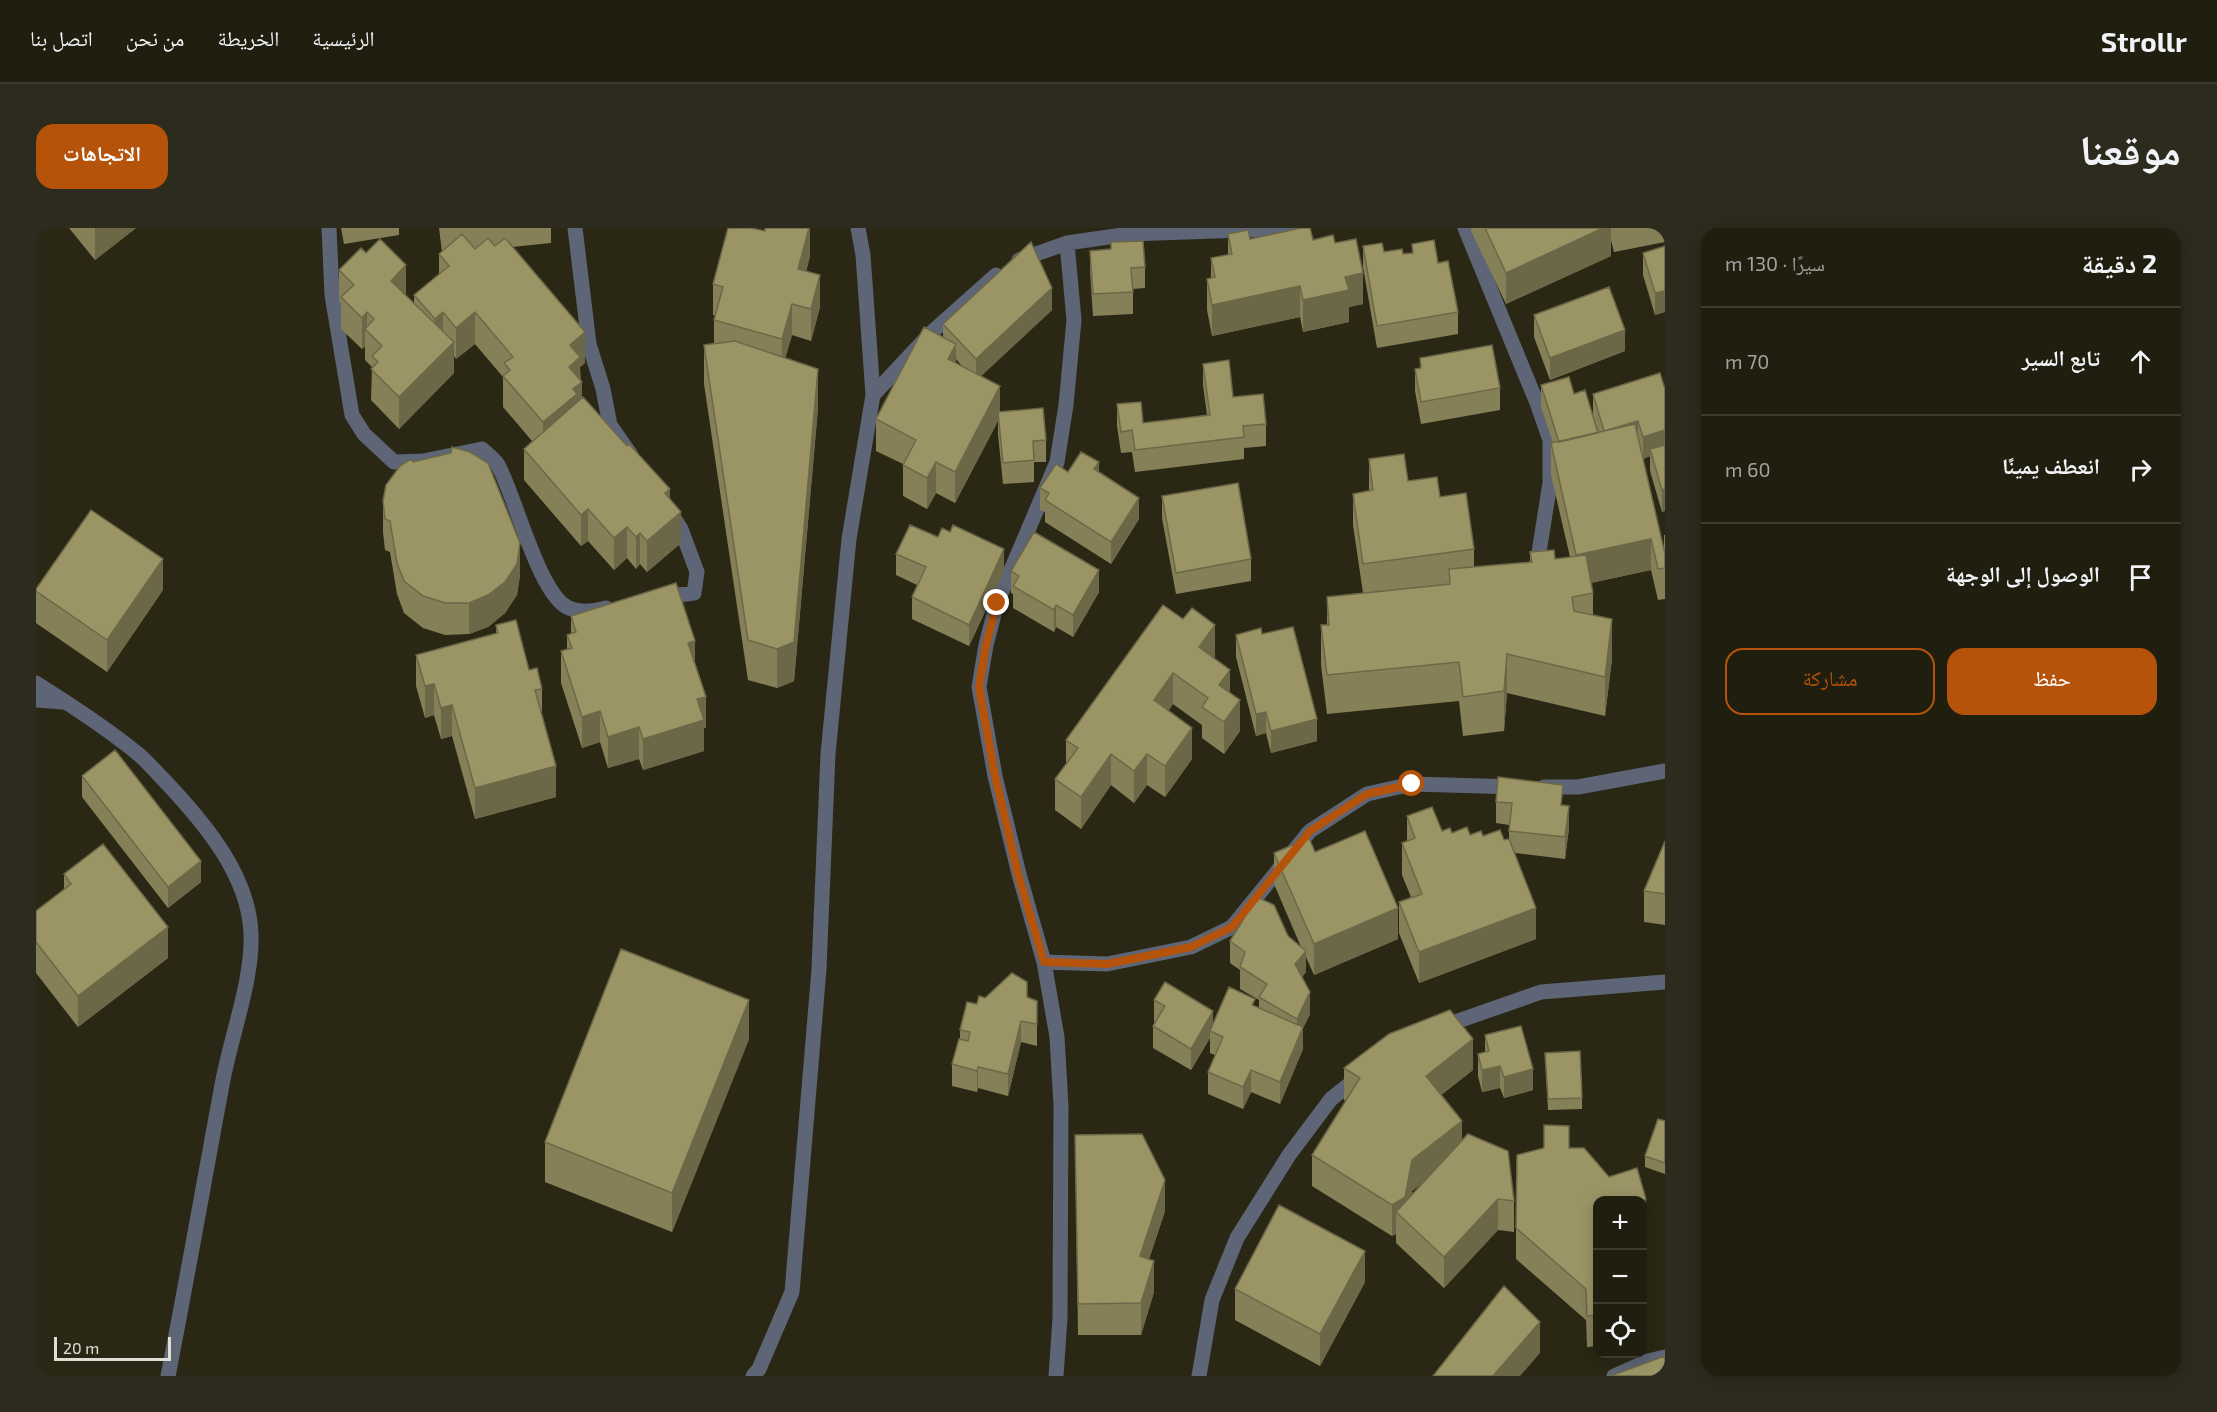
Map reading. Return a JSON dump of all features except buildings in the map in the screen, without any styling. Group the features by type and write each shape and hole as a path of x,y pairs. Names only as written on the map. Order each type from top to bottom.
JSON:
{"street":[{"path":"329,228 332,295 352,414 364,434 394,462 423,461 482,449 498,463 538,564 554,595 569,608 593,611 623,604"},
{"path":"575,228 589,344 603,389 610,425 641,468"},
{"path":"753,1376 759,1369 792,1292 819,969 828,754 849,539 873,395 863,255 858,228"},
{"path":"873,395 932,332 1008,265 1067,243 1129,234 1301,228"},
{"path":"1465,228 1550,440 1550,483 1537,565"},
{"path":"1056,1376 1060,1318 1061,1106 1058,1037 1044,962 1018,874 995,776 979,687 986,645 997,603 1057,462 1066,405 1074,320 1067,243"},
{"path":"642,600 694,593 697,572 681,529 664,503"},
{"path":"36,683 139,754 176,793 209,834 234,871 245,901 251,933 248,971 223,1076 168,1376"},
{"path":"36,700 66,702"},
{"path":"1044,962 1107,964 1191,947 1232,927 1310,831 1367,794 1412,784 1578,787 1665,771"},
{"path":"1432,1031 1451,1022 1541,992 1665,982"},
{"path":"1199,1376 1212,1300 1237,1238 1288,1155 1331,1100 1375,1064"},
{"path":"1614,1376 1648,1361 1665,1357"}],"route":[{"path":"997,603 986,645 979,687 995,776 1018,874 1044,962 1107,964 1191,947 1232,927 1310,831 1367,794 1412,784"}]}
